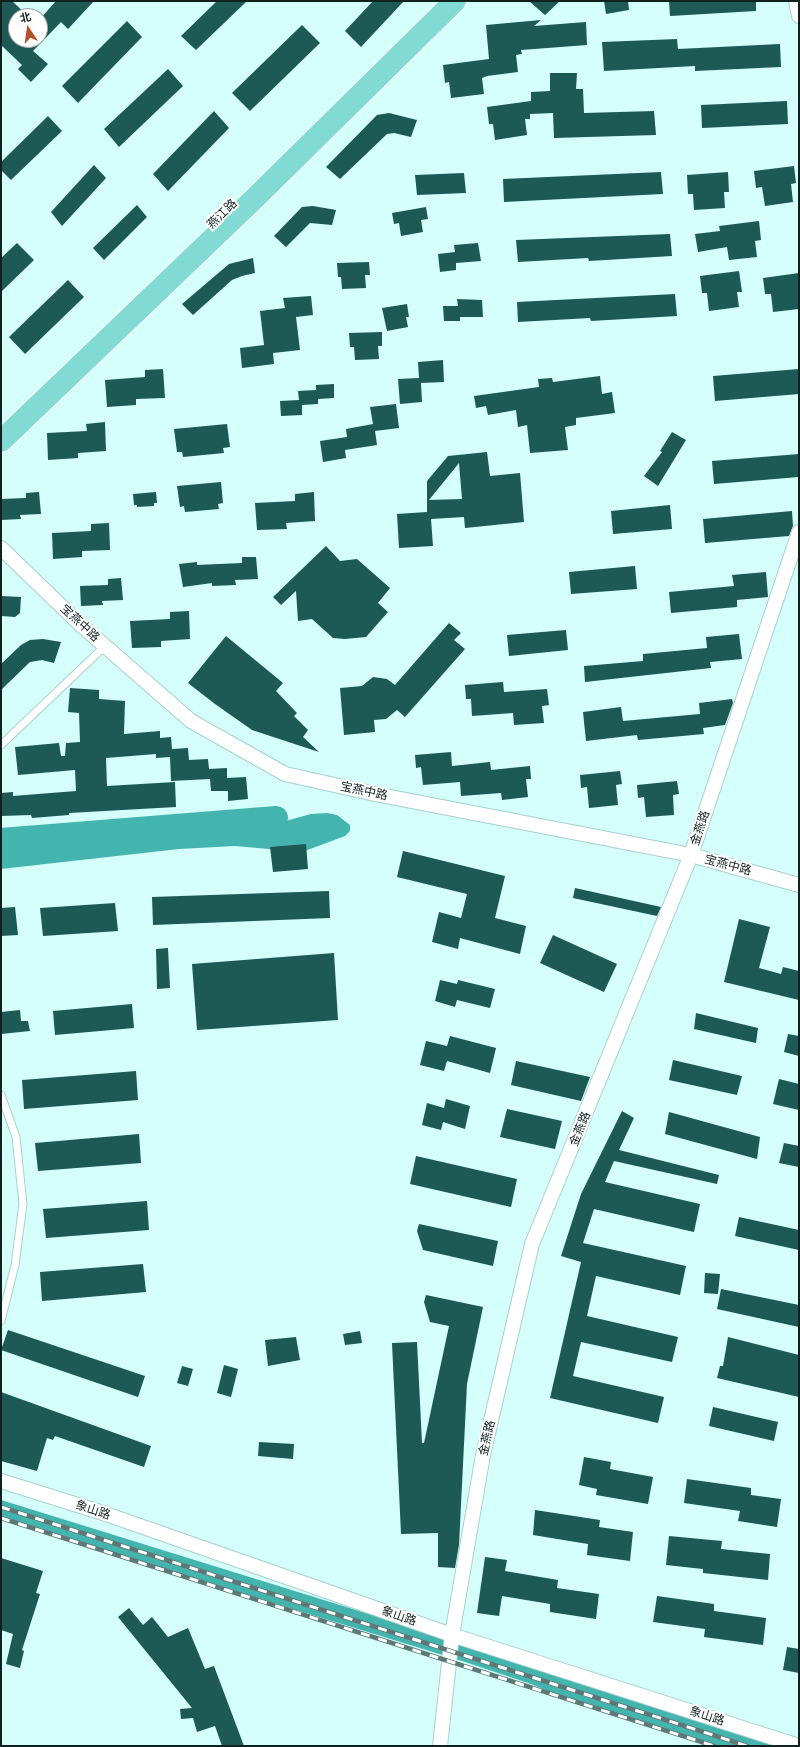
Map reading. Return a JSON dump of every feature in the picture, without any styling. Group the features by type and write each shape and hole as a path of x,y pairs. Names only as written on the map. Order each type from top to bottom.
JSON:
{"main road":[{"name":"燕江路","path":"1,424 261,177 440,1"},
{"path":"1,441 256,197 454,1"}],"street":[{"path":"796,1 799,16"},
{"name":"金燕路","path":"440,1746 452,1634 483,1454 532,1244 691,855 799,532"},
{"name":"宝燕中路","path":"1,548 105,646 191,721 285,774 375,794 691,855 799,885"},
{"name":"象山路","path":"1,1481 103,1513 452,1634 799,1746"}],"lane":[{"path":"1,744 105,646"},
{"path":"1,1095 16,1137 23,1204 14,1265 1,1320"}],"water":[{"path":"327,813 337,815 350,825 350,831 345,836 302,852 235,846 179,849 1,869 1,848 36,843 282,822 311,814"},
{"path":"1,1500 469,1645 775,1746 708,1746 583,1705 531,1684 462,1661 1,1519"}],"building":[{"path":"1,1 12,1 19,8 8,8 8,48 36,48 33,51 48,64 31,82 18,69 22,65 1,45"},
{"path":"56,1 94,1 68,29 61,22 48,35 48,10"},
{"path":"217,1 247,1 196,50 181,36"},
{"path":"373,1 404,1 361,47 345,31"},
{"path":"529,1 560,1 545,15"},
{"path":"604,1 628,1 629,10 606,14"},
{"path":"669,1 756,1 756,11 670,16"},
{"path":"541,20 534,26 586,22 587,45 521,50 522,54 516,55 518,72 482,78 484,94 451,98 449,82 445,83 443,65 489,59 486,25"},
{"path":"127,21 142,37 78,103 62,86"},
{"path":"302,25 320,43 250,111 232,93"},
{"path":"677,39 678,49 780,44 781,67 695,71 695,66 604,71 602,42"},
{"path":"168,69 183,86 119,147 104,129"},
{"path":"550,73 577,73 576,89 583,89 584,113 654,111 656,135 554,138 553,113 530,114 530,119 525,119 527,135 495,140 493,124 489,124 487,107 531,101 531,92 550,91"},
{"path":"787,101 788,124 702,128 701,105"},
{"path":"214,111 229,128 168,191 153,174"},
{"path":"389,113 417,120 411,137 394,133 387,134 340,179 326,167 377,115"},
{"path":"48,116 62,131 11,180 1,170 1,162"},
{"path":"94,165 106,178 62,226 51,212"},
{"path":"794,166 796,183 791,184 793,202 765,206 762,187 756,188 754,171"},
{"path":"661,172 663,194 504,202 503,179"},
{"path":"728,172 729,192 724,192 725,208 694,210 693,194 688,194 687,175"},
{"path":"464,173 466,193 417,195 415,175"},
{"path":"137,205 147,217 104,260 93,248"},
{"path":"313,206 336,210 332,225 310,223 286,247 274,236 302,207"},
{"path":"426,207 428,219 421,220 423,232 401,236 399,223 394,224 392,213"},
{"path":"759,221 761,240 755,241 757,257 729,260 727,247 698,252 695,234 720,231 719,226"},
{"path":"670,234 672,256 589,261 588,258 518,262 516,240"},
{"path":"17,243 34,260 1,292 1,258"},
{"path":"478,243 481,261 456,263 456,270 440,272 438,254 455,252 454,245"},
{"path":"253,258 255,273 232,280 193,315 182,304 229,264"},
{"path":"369,262 370,275 365,275 366,288 342,289 341,277 338,277 337,263"},
{"path":"739,271 742,292 737,292 739,307 709,311 707,293 702,293 700,276"},
{"path":"799,273 799,309 773,312 771,294 765,294 763,278"},
{"path":"68,280 84,297 25,354 9,337"},
{"path":"675,294 677,316 591,321 590,318 518,322 517,302"},
{"path":"311,296 313,315 296,317 300,350 273,353 274,364 242,368 240,348 264,345 260,311 285,308 283,298"},
{"path":"457,299 482,300 483,317 460,317 460,321 444,321 443,306 458,306"},
{"path":"407,304 409,317 406,317 408,327 387,331 382,308"},
{"path":"382,332 382,346 378,346 379,359 355,360 354,347 350,347 349,333"},
{"path":"443,360 444,382 421,383 422,402 400,404 398,379 419,378 418,362"},
{"path":"163,369 165,398 136,399 136,405 107,407 105,380 145,377 145,370"},
{"path":"799,369 799,394 715,401 713,376"},
{"path":"600,376 602,394 612,392 615,413 576,418 576,425 565,427 568,450 530,453 527,425 518,427 516,410 488,415 486,406 476,408 474,396 539,387 538,379 552,378 553,382"},
{"path":"334,384 334,398 318,399 318,404 302,405 302,415 281,416 280,401 299,400 298,391 316,390 316,385"},
{"path":"396,404 399,428 375,431 377,445 345,450 346,458 323,462 320,441 347,437 346,429 373,424 370,407"},
{"path":"105,422 106,451 78,453 78,458 48,460 47,433 87,431 86,424"},
{"path":"227,424 230,447 223,448 224,453 183,457 182,452 177,452 174,429"},
{"path":"672,432 686,440 658,486 644,476 662,452 660,451"},
{"path":"487,452 490,476 520,473 524,522 465,528 464,517 431,519 433,546 399,548 397,514 427,512 427,481 448,456","holes":["459,463 462,499 429,500"]},
{"path":"799,454 799,477 714,484 712,461"},
{"path":"221,482 223,503 218,504 219,509 185,512 184,506 180,507 177,486"},
{"path":"39,492 41,514 20,515 21,519 1,520 1,499 26,498 26,493"},
{"path":"156,492 157,503 154,503 154,506 137,507 137,505 134,505 133,494"},
{"path":"314,492 315,521 286,523 287,529 257,530 255,503 295,501 295,494"},
{"path":"670,505 672,529 613,534 611,511"},
{"path":"792,511 793,526 789,536 705,543 703,519"},
{"path":"109,523 110,550 82,551 82,557 53,559 52,533 91,531 91,524"},
{"path":"326,546 340,561 357,559 390,588 378,603 388,612 366,637 345,639 333,638 312,619 298,621 296,591 281,605 273,597"},
{"path":"242,557 256,557 258,579 235,580 236,585 212,586 212,583 183,587 179,564 197,562 197,565 242,563"},
{"path":"635,566 637,589 571,594 569,572"},
{"path":"766,572 768,597 737,600 737,607 671,613 669,592 734,586 732,575"},
{"path":"121,578 123,600 102,601 103,605 81,606 80,586 108,585 108,579"},
{"path":"1,596 21,597 20,613 15,617 1,616"},
{"path":"189,611 190,639 161,641 161,647 132,648 130,621 170,619 170,612"},
{"path":"449,623 461,633 454,640 465,649 405,717 397,710 386,719 374,720 375,732 344,735 340,688 362,686 373,677 387,679 395,685"},
{"path":"566,630 568,650 509,656 507,635"},
{"path":"739,634 742,659 710,662 711,668 585,682 584,666 643,661 643,654 707,648 706,637"},
{"path":"226,636 283,683 276,691 297,713 294,716 308,730 303,737 319,752 252,730 188,683"},
{"path":"43,639 61,642 54,663 42,660 30,662 1,690 1,664 21,645 30,640"},
{"path":"503,682 504,692 547,689 549,705 542,706 544,723 514,725 513,713 472,716 471,699 466,699 465,685"},
{"path":"70,688 99,690 99,699 125,701 124,734 160,731 160,738 171,737 172,749 188,748 189,760 208,759 209,769 227,768 227,778 246,777 248,799 228,801 228,791 211,791 210,779 171,781 170,757 156,758 156,754 106,758 107,786 175,782 176,807 69,813 69,815 32,818 31,815 1,816 1,793 13,792 13,796 76,791 75,770 18,775 15,747 59,743 61,756 65,756 66,743 80,742 79,713 68,712"},
{"path":"732,699 733,703 725,725 703,728 704,734 638,740 637,735 586,741 583,712 621,707 623,721 700,714 699,703"},
{"path":"451,752 452,766 490,762 491,770 530,766 531,779 526,779 528,797 502,800 501,793 461,796 460,782 423,785 421,767 416,768 415,755"},
{"path":"620,771 622,784 616,785 618,805 589,808 587,787 581,788 580,775"},
{"path":"677,781 679,794 673,795 674,815 646,817 644,797 638,798 637,785"},
{"path":"306,844 308,869 273,872 270,847"},
{"path":"403,851 505,876 495,918 526,926 520,954 460,938 458,949 432,942 439,912 461,918 467,894 397,877"},
{"path":"575,888 661,907 657,916 573,898"},
{"path":"329,891 330,918 153,925 152,897"},
{"path":"115,903 118,931 43,936 40,908"},
{"path":"15,907 18,935 1,936 1,908"},
{"path":"739,919 770,927 759,968 781,974 783,967 799,971 799,1000 724,982"},
{"path":"553,935 617,964 604,992 540,963"},
{"path":"168,948 170,988 157,989 156,949"},
{"path":"334,953 338,1020 197,1030 192,964"},
{"path":"440,980 457,984 458,980 495,989 490,1008 457,1000 455,1007 435,1001"},
{"path":"132,1004 134,1028 55,1035 53,1011"},
{"path":"20,1010 21,1021 28,1021 30,1031 1,1034 1,1012"},
{"path":"696,1013 758,1028 756,1043 694,1029"},
{"path":"788,1034 799,1036 799,1056 784,1052"},
{"path":"450,1036 496,1048 490,1073 447,1061 444,1071 420,1065 426,1041 447,1046"},
{"path":"673,1060 742,1076 737,1095 669,1080"},
{"path":"516,1061 590,1077 581,1101 511,1085"},
{"path":"136,1071 138,1100 24,1109 22,1080"},
{"path":"779,1079 799,1084 799,1110 773,1104"},
{"path":"446,1099 470,1106 465,1129 443,1122 441,1130 422,1125 427,1103 444,1108"},
{"path":"507,1109 562,1121 555,1149 500,1137"},
{"path":"622,1111 634,1118 619,1150 719,1175 717,1184 614,1161 605,1182 700,1204 694,1232 594,1209 583,1243 686,1266 680,1295 596,1276 587,1316 678,1337 672,1362 581,1342 573,1376 664,1397 658,1423 550,1398 581,1262 561,1256 581,1194"},
{"path":"669,1112 760,1137 757,1159 665,1134"},
{"path":"139,1134 141,1163 38,1171 35,1143"},
{"path":"784,1143 799,1146 799,1167 779,1163"},
{"path":"416,1156 517,1179 511,1207 410,1184"},
{"path":"147,1201 149,1230 46,1238 43,1209"},
{"path":"739,1217 799,1230 799,1250 735,1236"},
{"path":"419,1224 498,1241 493,1266 423,1250 417,1231"},
{"path":"143,1264 146,1292 42,1301 40,1272"},
{"path":"705,1273 720,1274 718,1294 704,1293"},
{"path":"721,1289 799,1305 799,1327 717,1309"},
{"path":"426,1295 483,1307 467,1384 459,1545 455,1568 438,1567 438,1533 401,1534 392,1343 417,1342 422,1443 424,1443 449,1326 430,1322 424,1302"},
{"path":"8,1330 145,1376 138,1397 1,1350"},
{"path":"360,1331 362,1343 345,1345 343,1334"},
{"path":"296,1337 300,1360 268,1366 265,1340"},
{"path":"728,1337 799,1355 799,1397 717,1378 720,1366 723,1366"},
{"path":"224,1365 238,1369 231,1397 217,1393"},
{"path":"182,1366 193,1369 188,1386 177,1383"},
{"path":"1,1392 151,1446 144,1467 55,1436 53,1440 47,1438 37,1471 1,1461"},
{"path":"713,1407 778,1422 774,1441 709,1426"},
{"path":"259,1442 294,1444 293,1459 258,1456"},
{"path":"584,1457 611,1462 610,1469 653,1477 648,1504 596,1495 597,1489 579,1485"},
{"path":"687,1479 751,1488 751,1495 781,1499 777,1527 738,1521 740,1511 684,1503"},
{"path":"535,1510 600,1520 599,1527 633,1532 630,1561 587,1555 588,1544 533,1535"},
{"path":"669,1536 722,1541 721,1549 770,1554 768,1580 703,1573 703,1569 666,1565"},
{"path":"485,1557 507,1560 505,1571 558,1580 557,1588 599,1594 596,1619 550,1612 550,1604 502,1596 499,1616 477,1613"},
{"path":"1,1558 43,1571 36,1593 40,1594 22,1650 24,1651 20,1668 6,1664 13,1634 1,1630"},
{"path":"657,1596 714,1604 714,1611 766,1618 763,1645 704,1637 705,1629 653,1622"},
{"path":"129,1608 143,1625 152,1617 168,1637 188,1628 205,1669 214,1666 244,1746 222,1746 215,1726 197,1732 193,1718 181,1719 180,1709 192,1708 118,1617"},
{"path":"787,1647 799,1649 799,1673 783,1670"}],"waterway":[{"path":"1,840 276,818"}],"railway":[{"path":"1,1507 747,1746"},
{"path":"1,1518 714,1746"}]}
